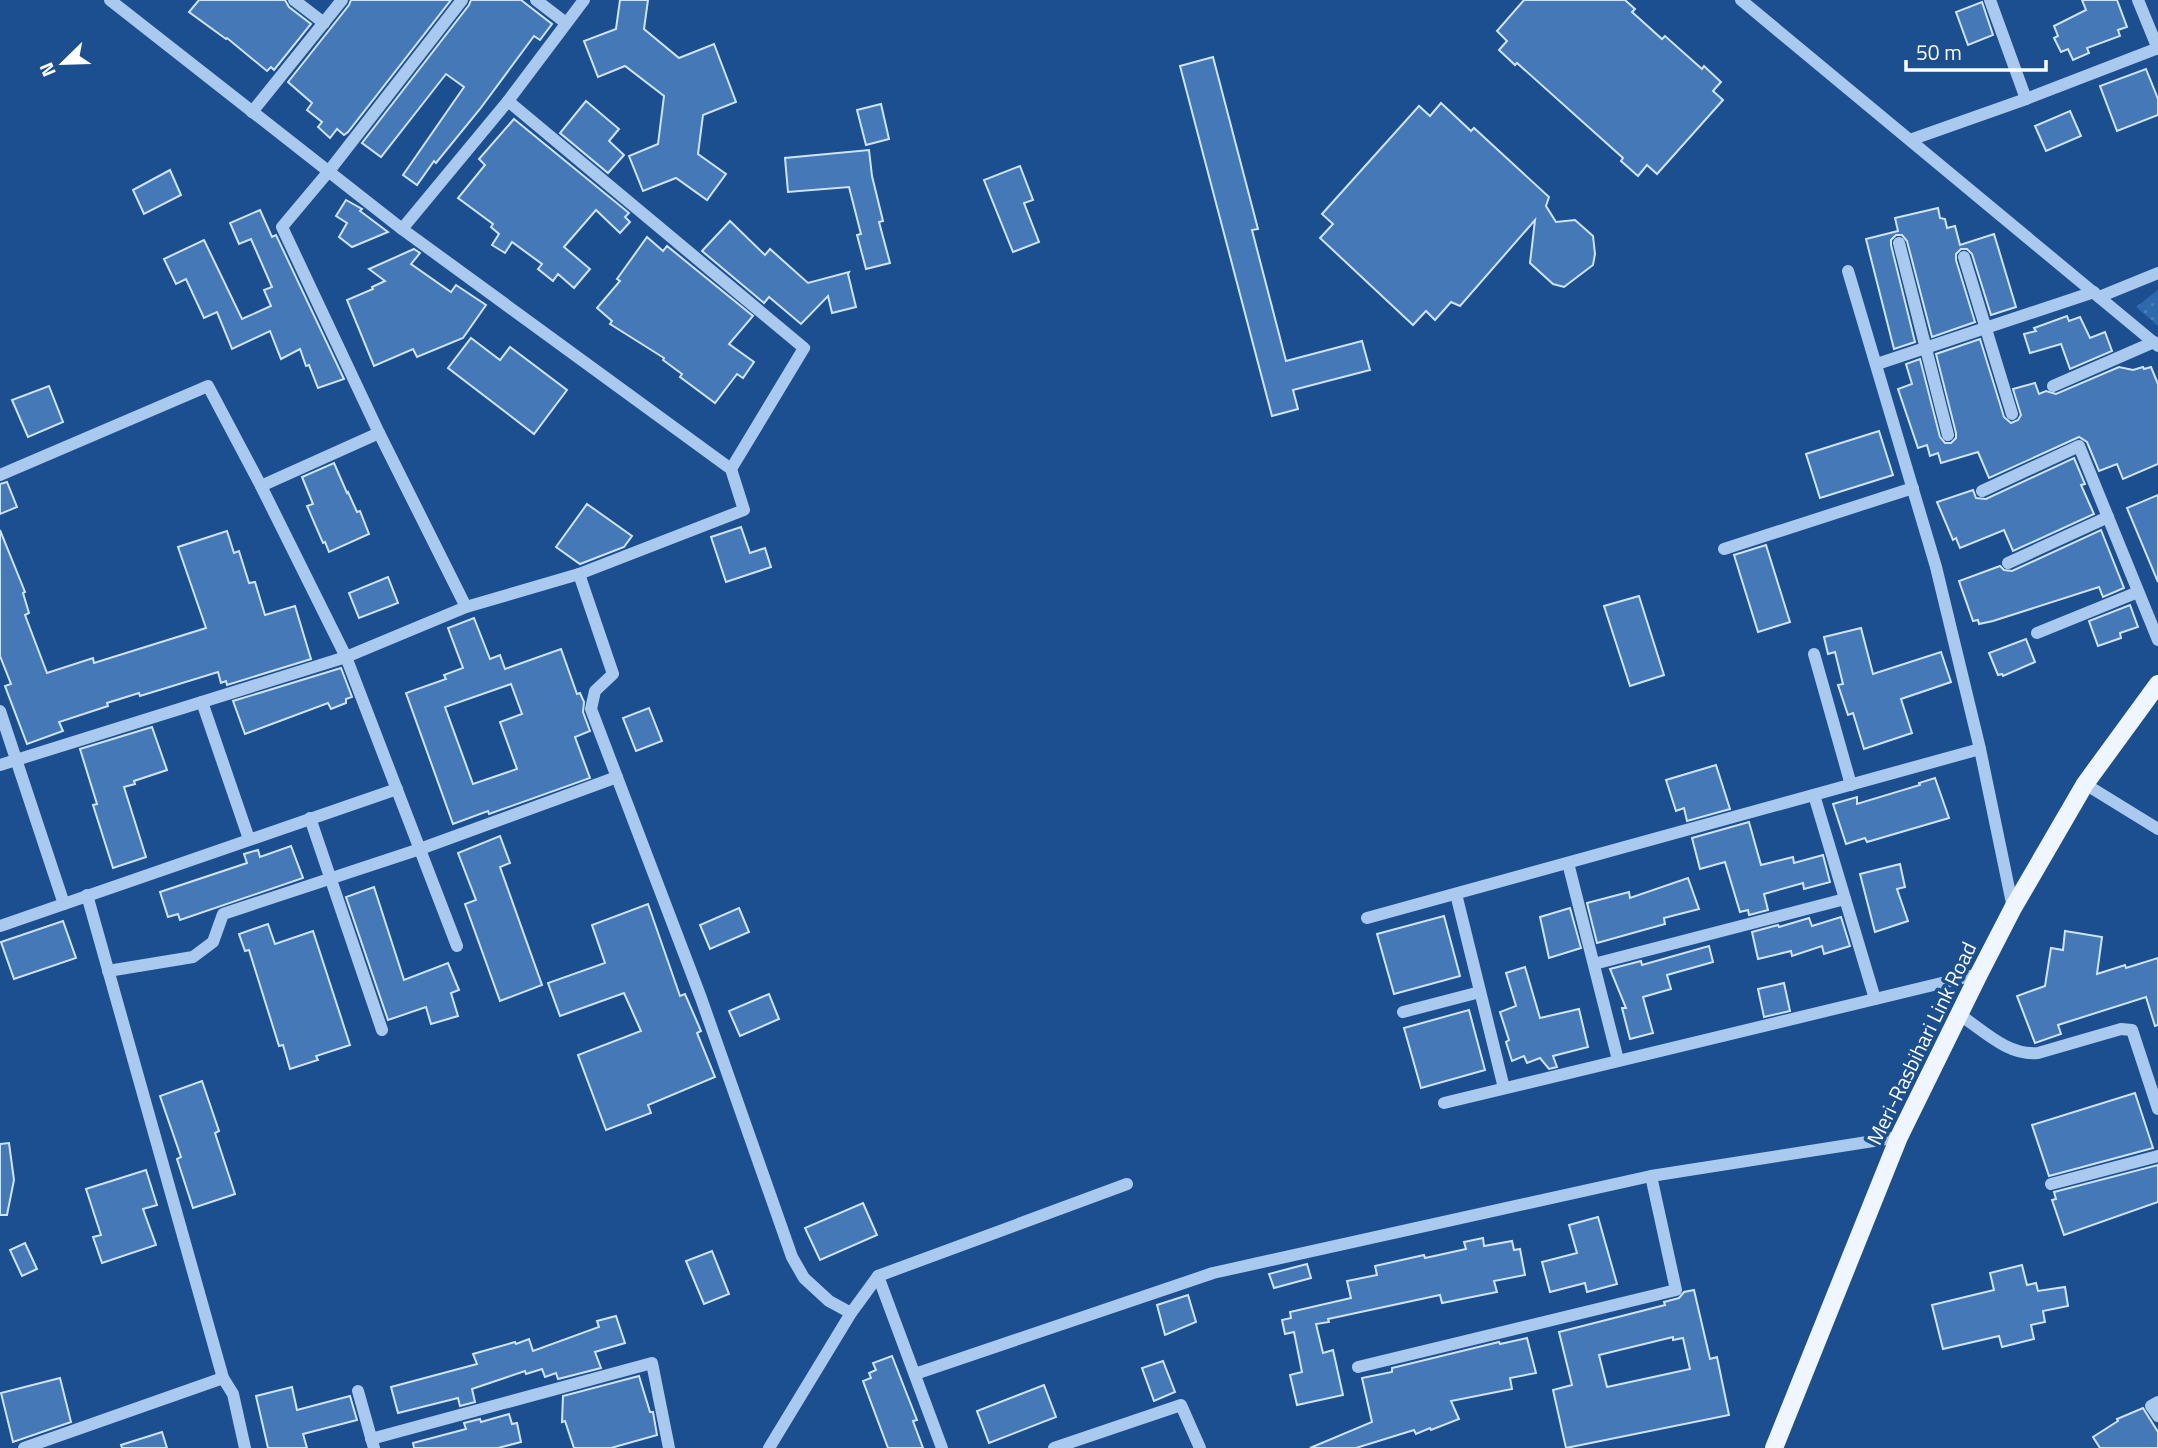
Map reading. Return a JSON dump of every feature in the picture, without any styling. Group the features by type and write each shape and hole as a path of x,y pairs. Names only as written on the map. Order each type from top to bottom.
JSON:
{"main road":[{"name":"Meri-Rasbihari Link Road","path":"1774,1448 1899,1137 1979,974 2013,908 2085,784 2158,684"}],"street":[{"path":"0,765 346,657 466,607 579,573 744,510 731,469 402,229 110,0"},
{"path":"294,0 324,23"},
{"path":"252,111 342,0"},
{"path":"462,0 282,227 379,433 466,607"},
{"path":"536,0 566,23"},
{"path":"402,229 508,101 584,0"},
{"path":"1741,0 2156,344 2053,386"},
{"path":"1990,0 2026,99"},
{"path":"1910,140 2158,49 2138,0"},
{"path":"508,101 803,348 731,469"},
{"path":"1899,243 1948,435"},
{"path":"1964,257 2012,414"},
{"path":"1848,271 1936,567 1980,749 2013,908"},
{"path":"1877,364 2158,273"},
{"path":"0,475 208,386 261,485 346,657 457,946"},
{"path":"261,485 379,433"},
{"path":"1982,491 2079,446 2158,640"},
{"path":"1724,549 1913,488"},
{"path":"2008,563 2108,517"},
{"path":"579,573 613,674 595,691 591,709 701,998 792,1257 804,1278 829,1301 851,1313"},
{"path":"2036,633 2138,592"},
{"path":"1814,654 1852,785"},
{"path":"202,702 249,839"},
{"path":"0,711 64,904"},
{"path":"1367,918 1980,749"},
{"path":"108,971 193,957 213,942 223,914 420,849 617,777"},
{"path":"2085,784 2158,829"},
{"path":"0,926 397,789"},
{"path":"1814,795 1875,999"},
{"path":"310,818 383,1030"},
{"path":"1568,863 1618,1060"},
{"path":"1456,894 1504,1088"},
{"path":"87,895 223,1378 233,1394 245,1448"},
{"path":"1594,964 1845,898"},
{"path":"1444,1102 1979,974"},
{"path":"1402,1012 1480,992"},
{"path":"1960,1015 2014,1051 2026,1054 2121,1029 2132,1030 2156,1094 2158,1109"},
{"path":"915,1374 1213,1273 1651,1177 1899,1137"},
{"path":"2051,1184 2158,1156"},
{"path":"1359,1367 1676,1290 1651,1177"},
{"path":"769,1448 851,1313 878,1276 1127,1184"},
{"path":"878,1276 942,1448"},
{"path":"358,1391 373,1444 652,1363 669,1448"},
{"path":"24,1448 223,1378"},
{"path":"2158,1402 2151,1406 2158,1416"},
{"path":"1054,1448 1181,1405 1200,1448"}],"shaded area":[{"path":"2158,290 2158,326 2136,307"}],"building":[{"path":"199,0 285,0 289,7 311,24 274,70 271,67 267,71 227,38 189,12"},
{"path":"351,0 451,0 348,132 344,135 337,129 330,138 318,127 322,122 307,110 312,103 288,82"},
{"path":"471,0 521,0 552,24 540,40 534,36 480,109 436,163 434,161 417,185 403,175 464,87 446,74 381,157 362,143"},
{"path":"620,0 648,0 644,29 679,58 714,44 736,102 703,115 698,154 726,174 707,200 676,178 643,191 629,156 658,144 664,96 625,66 598,77 584,41 616,29"},
{"path":"1524,0 1625,0 1635,9 1632,12 1662,39 1665,36 1721,82 1713,91 1723,100 1657,174 1647,165 1638,176 1621,161 1623,158 1499,50 1507,41 1497,31"},
{"path":"2082,0 2117,0 2127,27 2118,30 2120,36 2087,48 2089,53 2073,60 2068,49 2061,52 2054,38 2058,36 2054,26 2086,10"},
{"path":"1982,2 1993,35 1968,45 1956,12"},
{"path":"1213,57 1258,229 1252,230 1286,361 1362,341 1370,370 1293,390 1298,409 1272,416 1180,66"},
{"path":"2146,69 2158,99 2158,115 2117,131 2100,86"},
{"path":"586,101 619,129 609,141 624,155 608,173 560,133"},
{"path":"1441,103 1471,131 1474,128 1549,197 1546,206 1556,222 1575,220 1593,236 1595,254 1593,265 1564,287 1553,284 1530,263 1535,220 1460,306 1451,302 1435,320 1426,311 1413,325 1320,238 1333,224 1322,214 1419,106 1430,116"},
{"path":"881,104 889,139 866,145 857,110"},
{"path":"2070,111 2081,136 2046,151 2035,126"},
{"path":"514,119 629,213 625,217 630,222 620,233 596,210 564,247 590,269 574,288 558,274 553,281 538,269 542,264 512,242 505,253 492,245 499,234 491,227 493,224 458,198 485,165 479,159"},
{"path":"869,150 883,221 879,222 890,263 866,269 857,235 861,234 849,187 788,192 785,158"},
{"path":"1020,166 1033,200 1024,203 1039,242 1013,252 984,180"},
{"path":"170,170 181,195 144,214 133,190"},
{"path":"346,200 362,209 360,211 388,232 352,247 339,237 347,223 336,216"},
{"path":"1938,208 1940,218 1945,219 1947,228 1955,226 1960,245 1994,234 2016,307 1991,315 1972,254 1967,249 1961,249 1956,254 1956,260 1975,322 1932,337 1907,241 1902,235 1896,235 1891,240 1891,245 1915,342 1894,349 1866,239 1898,231 1895,218"},
{"path":"260,210 272,237 276,235 344,379 318,388 300,349 281,359 270,331 232,349 217,312 204,318 186,279 176,284 164,259 204,240 242,319 271,306 264,290 272,287 251,239 239,244 230,223"},
{"path":"730,221 765,255 770,249 808,283 849,272 856,307 832,313 828,296 801,324 769,297 764,303 702,251"},
{"path":"647,237 663,251 667,246 753,316 729,344 754,362 743,378 737,374 715,403 680,377 682,374 663,360 664,358 610,324 612,321 597,308 620,281 617,279"},
{"path":"414,249 420,253 411,264 451,292 456,285 486,305 463,338 417,357 413,349 374,366 347,300 385,281 369,269"},
{"path":"2067,316 2069,321 2080,317 2090,338 2105,332 2112,351 2070,369 2061,344 2030,353 2024,334"},
{"path":"471,338 500,360 510,347 567,390 534,434 448,368"},
{"path":"1980,339 2004,417 2011,423 2021,415 2013,389 2035,383 2039,394 2046,391 2056,394 2119,367 2133,370 2151,367 2158,384 2158,464 2123,479 2117,464 2099,471 2087,442 2079,437 1989,478 1978,452 1941,463 1938,453 1930,456 1927,445 1918,448 1898,389 1912,384 1906,364 1920,359 1940,437 1945,443 1951,443 1956,438 1956,433 1936,354"},
{"path":"49,386 63,422 28,437 12,400"},
{"path":"1879,431 1893,475 1820,498 1806,454"},
{"path":"2074,458 2085,484 2081,485 2094,514 2013,551 2004,530 1960,548 1956,538 1953,540 1937,502 1973,490 1976,498 1986,499"},
{"path":"334,463 369,534 329,552 307,506 313,504 302,477"},
{"path":"7,482 17,507 0,514 0,484"},
{"path":"2158,495 2158,582 2127,508"},
{"path":"587,504 632,536 624,547 580,564 556,547"},
{"path":"741,527 750,553 765,548 771,567 726,582 711,537"},
{"path":"0,530 25,592 23,593 29,613 25,615 47,673 93,658 94,663 206,628 178,547 227,531 234,553 239,551 249,583 255,582 265,615 295,606 311,659 227,685 226,681 221,683 218,672 140,696 139,693 59,722 63,731 27,744 5,686 11,684 0,656"},
{"path":"2101,530 2124,588 2103,597 2099,587 1993,621 1979,624 1978,620 1973,621 1959,581 2000,566 2004,570 2012,571"},
{"path":"1766,545 1790,622 1758,632 1734,555"},
{"path":"388,577 398,603 359,618 349,593"},
{"path":"1639,596 1664,675 1630,686 1604,606"},
{"path":"2130,605 2138,627 2120,633 2121,638 2098,646 2089,621"},
{"path":"474,618 490,659 500,655 505,669 561,649 577,694 580,693 584,702 583,712 590,731 575,737 590,778 453,824 406,693 446,679 444,675 463,668 448,628","holes":["511,684 522,714 500,722 517,769 473,784 445,707"]},
{"path":"1861,628 1873,674 1941,652 1951,682 1901,699 1912,733 1864,749 1853,713 1848,715 1838,685 1843,684 1835,652 1828,654 1824,637"},
{"path":"2026,639 2035,662 2003,676 1998,675 1989,653"},
{"path":"341,668 352,697 346,699 346,703 331,709 328,703 245,734 233,701"},
{"path":"649,708 662,741 636,751 623,718"},
{"path":"152,727 167,770 124,787 146,857 113,868 93,805 97,804 80,749"},
{"path":"1716,765 1730,809 1687,821 1684,808 1676,811 1666,780"},
{"path":"1935,778 1949,818 1867,842 1865,838 1846,844 1833,804 1857,797 1857,804"},
{"path":"1749,822 1761,865 1793,857 1794,863 1823,855 1830,882 1804,889 1803,883 1764,894 1768,910 1749,915 1748,910 1740,912 1725,862 1700,869 1692,838"},
{"path":"500,836 510,863 500,867 542,985 500,1001 465,904 476,900 458,853"},
{"path":"291,846 303,878 180,920 178,914 168,917 160,892 247,863 244,854 258,850 260,857"},
{"path":"1900,864 1905,887 1897,889 1908,921 1875,932 1860,874"},
{"path":"1688,878 1699,909 1664,918 1665,924 1597,943 1587,903 1629,892 1630,898"},
{"path":"374,887 404,980 448,963 459,990 451,993 458,1016 431,1024 426,1007 388,1020 346,897"},
{"path":"648,904 680,996 685,994 701,1031 697,1033 715,1077 648,1105 651,1113 606,1130 578,1055 641,1031 624,993 560,1016 548,983 605,963 592,925"},
{"path":"739,908 749,932 710,949 700,925"},
{"path":"1570,908 1581,948 1549,958 1540,917"},
{"path":"1444,916 1460,976 1394,994 1377,934"},
{"path":"1841,917 1850,946 1824,954 1822,946 1792,956 1791,951 1758,959 1752,932 1809,918 1812,926"},
{"path":"63,921 76,958 14,979 1,942"},
{"path":"268,924 275,944 313,931 350,1045 316,1056 318,1060 290,1069 283,1045 279,1046 249,950 245,951 239,934"},
{"path":"2065,931 2102,937 2097,974 2158,958 2158,1025 2155,1026 2146,997 2058,1025 2061,1034 2035,1043 2017,996 2045,986 2051,948 2063,950"},
{"path":"1709,946 1713,962 1667,975 1671,989 1643,997 1653,1033 1630,1039 1622,1008 1626,1008 1610,969 1641,961 1642,965"},
{"path":"1525,967 1540,1018 1579,1009 1588,1047 1553,1056 1557,1067 1549,1069 1540,1058 1527,1063 1524,1056 1512,1061 1500,1012 1516,1006 1506,973"},
{"path":"1784,983 1790,1011 1764,1017 1758,989"},
{"path":"769,994 779,1019 740,1036 729,1011"},
{"path":"1469,1010 1485,1070 1421,1088 1404,1028"},
{"path":"202,1081 219,1131 215,1133 235,1194 193,1208 177,1159 181,1157 160,1096"},
{"path":"2135,1093 2153,1148 2049,1176 2032,1125"},
{"path":"9,1143 14,1180 7,1215 0,1215 0,1144"},
{"path":"2158,1165 2158,1202 2064,1235 2052,1200 2056,1199 2054,1192"},
{"path":"146,1170 157,1205 143,1209 156,1245 102,1263 93,1237 101,1235 86,1189"},
{"path":"863,1203 877,1235 820,1260 805,1228"},
{"path":"1598,1217 1617,1284 1587,1292 1585,1283 1550,1292 1542,1262 1577,1253 1569,1225"},
{"path":"1483,1238 1484,1246 1512,1241 1514,1250 1520,1249 1525,1275 1494,1281 1497,1292 1442,1303 1440,1295 1328,1319 1329,1322 1316,1324 1323,1353 1333,1350 1343,1395 1297,1405 1290,1375 1302,1372 1294,1332 1285,1334 1282,1320 1291,1318 1290,1312 1351,1298 1347,1281 1377,1275 1375,1266 1466,1249 1464,1242"},
{"path":"25,1243 37,1269 22,1276 10,1250"},
{"path":"712,1251 729,1294 704,1304 686,1261"},
{"path":"1307,1264 1311,1278 1274,1288 1269,1274"},
{"path":"2022,1265 2027,1285 2036,1283 2038,1291 2065,1287 2068,1306 2043,1311 2045,1322 2031,1325 2034,1339 2002,1347 1999,1336 1943,1349 1932,1305 1994,1290 1990,1273"},
{"path":"1694,1290 1710,1359 1717,1357 1729,1415 1566,1448 1553,1390 1572,1385 1559,1332 1665,1305 1664,1302 1679,1298 1684,1292","holes":["1673,1337 1673,1340 1683,1338 1690,1369 1607,1387 1599,1355"]},
{"path":"1188,1295 1196,1322 1165,1335 1157,1305"},
{"path":"616,1316 625,1343 595,1352 601,1368 558,1379 556,1373 545,1377 542,1369 526,1374 525,1371 472,1389 475,1402 460,1406 458,1398 398,1413 391,1387 477,1364 473,1354 515,1342 516,1344 529,1339 533,1351 599,1327 597,1321"},
{"path":"1527,1338 1536,1373 1510,1378 1512,1389 1451,1401 1459,1419 1431,1430 1430,1428 1416,1434 1414,1430 1356,1448 1310,1448 1372,1422 1362,1378 1499,1342 1500,1344"},
{"path":"892,1356 917,1420 913,1421 923,1448 888,1448 863,1381 871,1378 869,1373 876,1370 873,1363"},
{"path":"1163,1361 1175,1392 1154,1401 1142,1368"},
{"path":"639,1376 650,1412 653,1412 657,1435 611,1448 574,1448 565,1421 562,1422 563,1396"},
{"path":"60,1378 71,1422 13,1442 1,1393"},
{"path":"1044,1385 1056,1417 989,1443 977,1411"},
{"path":"292,1387 297,1410 350,1396 357,1420 303,1434 307,1448 268,1448 256,1396"},
{"path":"2143,1408 2158,1432 2158,1448 2100,1448 2093,1437 2118,1421 2117,1419"},
{"path":"509,1414 512,1424 517,1423 521,1442 498,1448 414,1448 413,1443 466,1429 464,1423 480,1419 481,1422"},
{"path":"162,1432 167,1448 122,1448 121,1445"}]}
